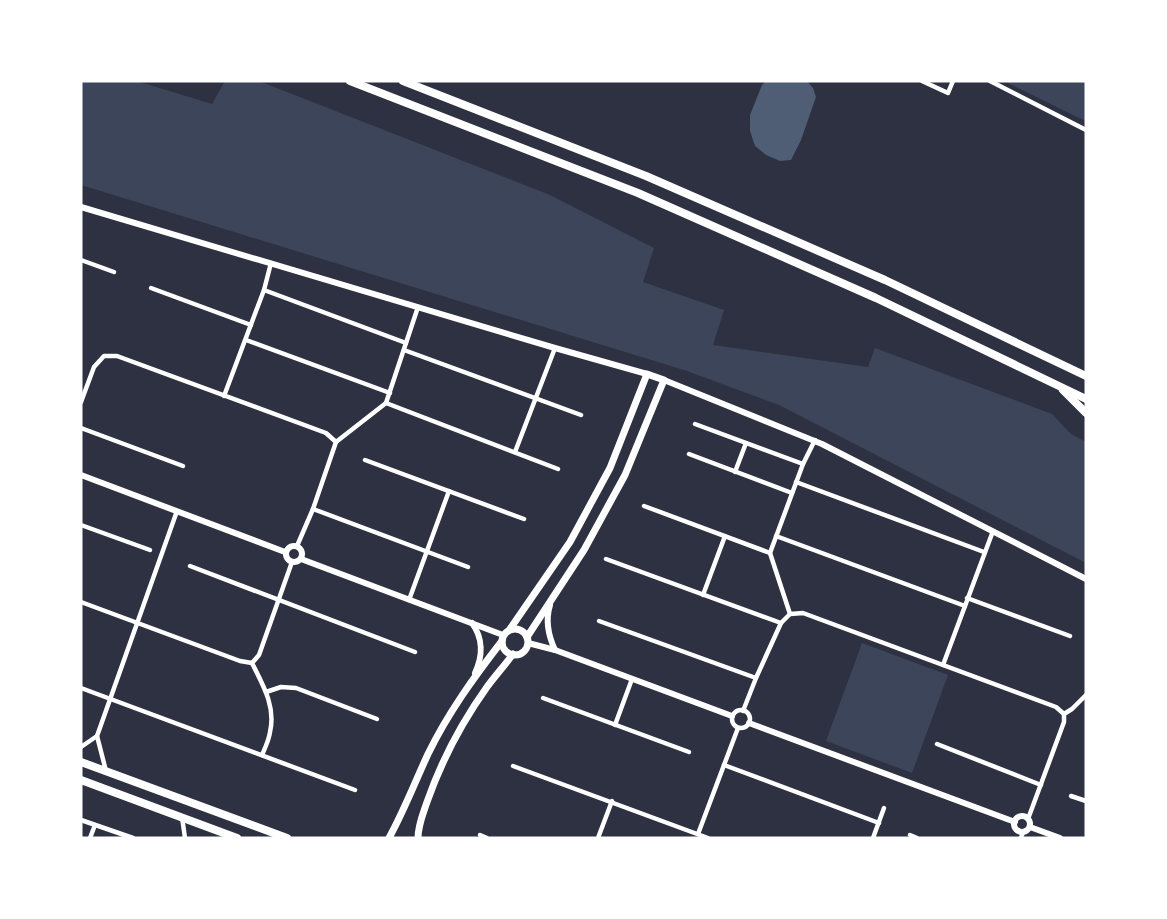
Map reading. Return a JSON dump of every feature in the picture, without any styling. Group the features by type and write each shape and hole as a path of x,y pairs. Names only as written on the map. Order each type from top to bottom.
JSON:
{"highway":[{"path":"350,81 638,193 876,298 1086,399"},
{"path":"403,81 657,180 885,280 1086,376"},
{"path":"1056,384 1086,413"}],"main road":[{"path":"389,838 429,754 473,678 570,542 610,468 647,374 664,380 625,475 584,550 527,640 524,650 513,654 505,650 503,638"},
{"path":"510,629 520,630 527,640"},
{"path":"418,838 418,828 444,761 487,687 513,654"},
{"path":"81,762 287,838"},
{"path":"81,780 237,838"}],"street":[{"path":"922,81 948,93 953,81"},
{"path":"990,81 1086,130"},
{"path":"81,207 647,374"},
{"path":"81,260 114,272"},
{"path":"224,396 264,290 271,263"},
{"path":"151,288 251,325"},
{"path":"264,290 406,343"},
{"path":"297,546 313,509 336,442 386,404 418,307"},
{"path":"246,339 390,393"},
{"path":"515,452 555,348"},
{"path":"404,350 581,415"},
{"path":"81,402 83,390 94,367 104,356 117,356 326,433 336,442"},
{"path":"664,380 815,440 1086,579"},
{"path":"386,404 558,469"},
{"path":"695,424 803,464"},
{"path":"81,428 183,466"},
{"path":"790,614 770,553 803,464 815,440"},
{"path":"735,472 746,443"},
{"path":"689,454 792,493"},
{"path":"365,460 524,519"},
{"path":"81,475 285,552"},
{"path":"796,482 984,552"},
{"path":"409,600 449,491"},
{"path":"644,506 770,553"},
{"path":"313,509 468,567"},
{"path":"106,771 97,736 177,511"},
{"path":"81,525 150,550"},
{"path":"943,665 993,531"},
{"path":"703,595 725,536"},
{"path":"776,536 965,606"},
{"path":"301,559 301,550 297,546 290,546 285,552 286,558 292,562 301,559 471,623 503,638"},
{"path":"606,559 781,623"},
{"path":"252,663 259,655 292,562"},
{"path":"190,566 415,652"},
{"path":"968,598 1070,636"},
{"path":"551,601 547,626 549,639 555,650"},
{"path":"81,602 240,661 252,663"},
{"path":"743,711 781,623 790,614 803,613 1056,707 1064,714 1064,723 1028,819 1030,827"},
{"path":"599,621 756,678"},
{"path":"471,623 478,631 480,642 479,661 473,678"},
{"path":"527,640 732,716"},
{"path":"252,663 266,692 272,714 270,732 262,755"},
{"path":"615,724 632,679"},
{"path":"266,692 281,687 296,688 377,719"},
{"path":"81,688 355,790"},
{"path":"1064,714 1072,710 1086,695"},
{"path":"543,698 689,752"},
{"path":"732,716 743,711"},
{"path":"732,716 733,723 738,728 744,728 749,723 749,716 743,711"},
{"path":"749,723 1015,822"},
{"path":"698,834 738,728"},
{"path":"81,747 97,736"},
{"path":"938,744 1041,785"},
{"path":"724,765 879,823"},
{"path":"513,766 708,838"},
{"path":"1071,796 1086,801"},
{"path":"598,838 612,801"},
{"path":"873,838 884,807"},
{"path":"182,817 185,838"},
{"path":"1028,819 1019,817 1015,822 1015,828 1022,835 1030,827"},
{"path":"81,820 134,838"},
{"path":"90,838 95,825"},
{"path":"1030,827 1060,838"},
{"path":"214,838 222,832"},
{"path":"909,835 917,838"},
{"path":"480,836 487,838"}],"shaded area":[{"path":"81,81 137,81 212,104 225,81 259,81 550,195 654,248 643,282 724,310 713,345 868,367 875,348 1052,414 1071,434 1086,442 1086,563 779,405 687,371 81,185"},
{"path":"766,81 807,81 816,97 801,140 791,160 780,161 766,155 755,146 750,131 750,115 762,85"},
{"path":"1004,81 1086,81 1086,121 1077,117"},
{"path":"862,643 948,675 912,773 826,741"}]}
